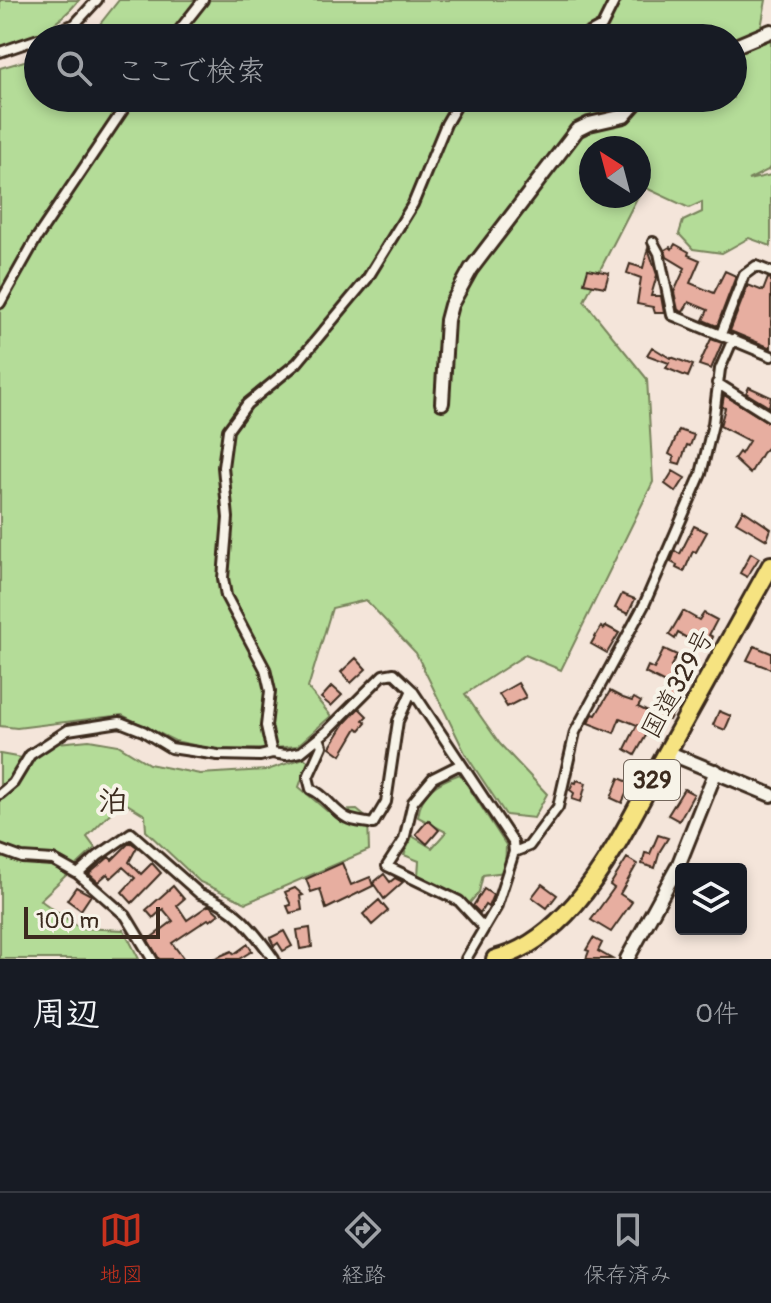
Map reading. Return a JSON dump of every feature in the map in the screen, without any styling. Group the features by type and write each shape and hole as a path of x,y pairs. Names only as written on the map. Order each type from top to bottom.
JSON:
{"highway":[{"name":"国道329号","path":"495,959 525,947 573,906 610,852 771,566"}],"street":[{"path":"75,24 97,0"},
{"path":"184,24 203,0"},
{"path":"603,24 615,0"},
{"path":"747,41 771,31"},
{"path":"0,52 24,44"},
{"path":"0,303 36,239 122,112"},
{"path":"272,753 266,726 270,691 265,669 226,596 223,578 228,518 223,467 228,430 247,404 297,363 367,279 413,204 453,112"},
{"path":"442,403 447,320 451,305 471,269 577,130 624,116 628,112"},
{"path":"653,242 659,253 672,315 771,356"},
{"path":"721,334 744,275 756,266 771,272"},
{"path":"514,852 529,846 558,807 575,732 644,605 701,474 713,424 717,383 733,339"},
{"path":"717,383 771,417"},
{"path":"0,794 13,783 30,755 68,730 120,722 143,731 171,748 218,755 260,756 301,752 383,675 394,673 412,690 513,842 514,852 496,908 466,959"},
{"path":"319,738 322,746 308,777 311,789 324,795 348,819 373,824 386,802 398,721 412,690"},
{"path":"667,752 771,795"},
{"path":"461,764 433,778 413,802 404,840 387,866 459,901 484,928"},
{"path":"627,959 678,866 716,771"},
{"path":"78,874 131,833 191,887 240,917 274,959"},
{"path":"0,850 22,858 53,860 78,874 126,916 152,959"}],"green space":[{"path":"0,0 79,0 53,24 24,24 24,40 0,47"},
{"path":"119,0 766,0 761,28 771,27 771,165 768,170 748,180 771,175 771,246 749,238 722,253 693,249 679,234 683,221 702,212 702,202 689,208 651,190 651,136 579,136 579,208 632,208 584,301 647,379 653,482 561,670 525,655 465,694 500,744 547,794 534,818 506,815 466,755 416,653 366,600 332,608 308,688 331,716 297,746 217,750 175,741 122,715 17,728 0,726 0,68 24,61 24,112 747,112 747,24 100,24"},
{"path":"89,740 118,745 149,764 200,774 267,770 304,758 308,761 299,787 327,811 357,810 368,819 369,850 246,903 200,882 146,831 145,815 122,801 87,837 95,848 40,900 80,928 124,930 139,959 0,959 0,754 33,760 57,743"},
{"path":"460,774 506,845 505,872 483,875 479,892 468,905 456,893 418,876 419,861 404,855 412,836 432,848 446,832 418,817 420,808 432,789"}],"building":[{"path":"675,244 700,260 690,283 714,293 725,271 736,276 717,326 703,320 708,310 689,302 683,312 678,310 674,292 685,268 667,257 665,250 672,249"},
{"path":"648,248 657,275 651,296 661,296 664,313 655,313 653,307 637,304 641,278 627,273 630,264 643,268"},
{"path":"588,269 609,273 605,287 584,283"},
{"path":"768,278 771,279 771,348 730,331 748,285 763,291"},
{"path":"711,339 722,343 711,369 699,365"},
{"path":"652,347 670,358 693,365 688,377 666,368 669,363 647,355"},
{"path":"749,387 771,397 769,407 746,393"},
{"path":"724,395 771,424 771,444 750,474 734,459 749,441 720,426 725,408 722,407"},
{"path":"679,430 694,435 680,464 673,462 674,457 669,454"},
{"path":"673,471 685,478 676,492 665,484"},
{"path":"743,510 771,529 767,540 736,522"},
{"path":"694,526 707,532 696,552 693,551 684,572 671,562 675,551 680,554"},
{"path":"751,553 759,558 747,577 740,573"},
{"path":"622,594 635,599 628,614 615,608"},
{"path":"683,611 699,620 704,613 717,620 709,635 713,637 707,649 678,633 675,639 669,635"},
{"path":"606,626 619,633 607,653 591,644 601,627 604,629"},
{"path":"754,646 771,653 771,669 747,660"},
{"path":"664,649 677,655 671,666 693,675 688,685 685,683 667,707 674,711 669,720 665,718 656,734 649,730 635,755 625,749 637,725 620,718 614,733 588,723 610,691 632,701 634,698 641,702 638,707 654,715 669,685 645,673 648,666 654,669"},
{"path":"356,658 366,669 351,683 341,672"},
{"path":"518,683 526,697 507,707 499,694"},
{"path":"332,686 342,695 331,706 321,698"},
{"path":"359,708 367,716 363,720 366,723 360,730 357,728 341,755 330,747"},
{"path":"719,711 731,716 725,730 713,725"},
{"path":"619,778 631,783 622,803 611,798"},
{"path":"577,780 586,783 581,802 572,799 574,793 570,790"},
{"path":"684,789 694,794 679,821 668,815"},
{"path":"428,820 439,830 427,844 416,834"},
{"path":"658,835 668,838 655,868 642,864 645,853 650,854"},
{"path":"130,842 137,847 129,862 141,874 152,863 161,873 132,903 122,892 135,878 123,867 111,878 107,874 98,882 89,874 109,857 112,860"},
{"path":"627,858 637,864 620,894 632,902 611,932 591,920 614,888 610,885"},
{"path":"342,863 351,885 370,877 373,886 326,909 320,889 311,892 306,879"},
{"path":"384,874 390,882 395,878 403,882 384,899 373,883"},
{"path":"542,884 557,895 547,908 532,897"},
{"path":"173,886 184,899 177,905 187,920 209,905 219,914 172,943 184,959 159,959 148,940 173,921 163,909 153,918 146,910"},
{"path":"76,887 91,895 81,910 67,900"},
{"path":"295,888 303,895 300,896 302,910 290,913 287,906 291,905 285,892"},
{"path":"484,889 493,895 488,907 485,905 480,913 473,906"},
{"path":"379,900 388,911 372,925 363,914"},
{"path":"310,928 312,947 300,949 297,930"},
{"path":"284,931 292,946 283,951 278,943 274,946 270,938"},
{"path":"593,938 602,943 598,951 612,959 586,959 589,951 586,950"},
{"path":"248,944 252,951 239,959 213,959 232,951 234,954"}],"district":[{"name":"泊","path":"113,801"}]}
